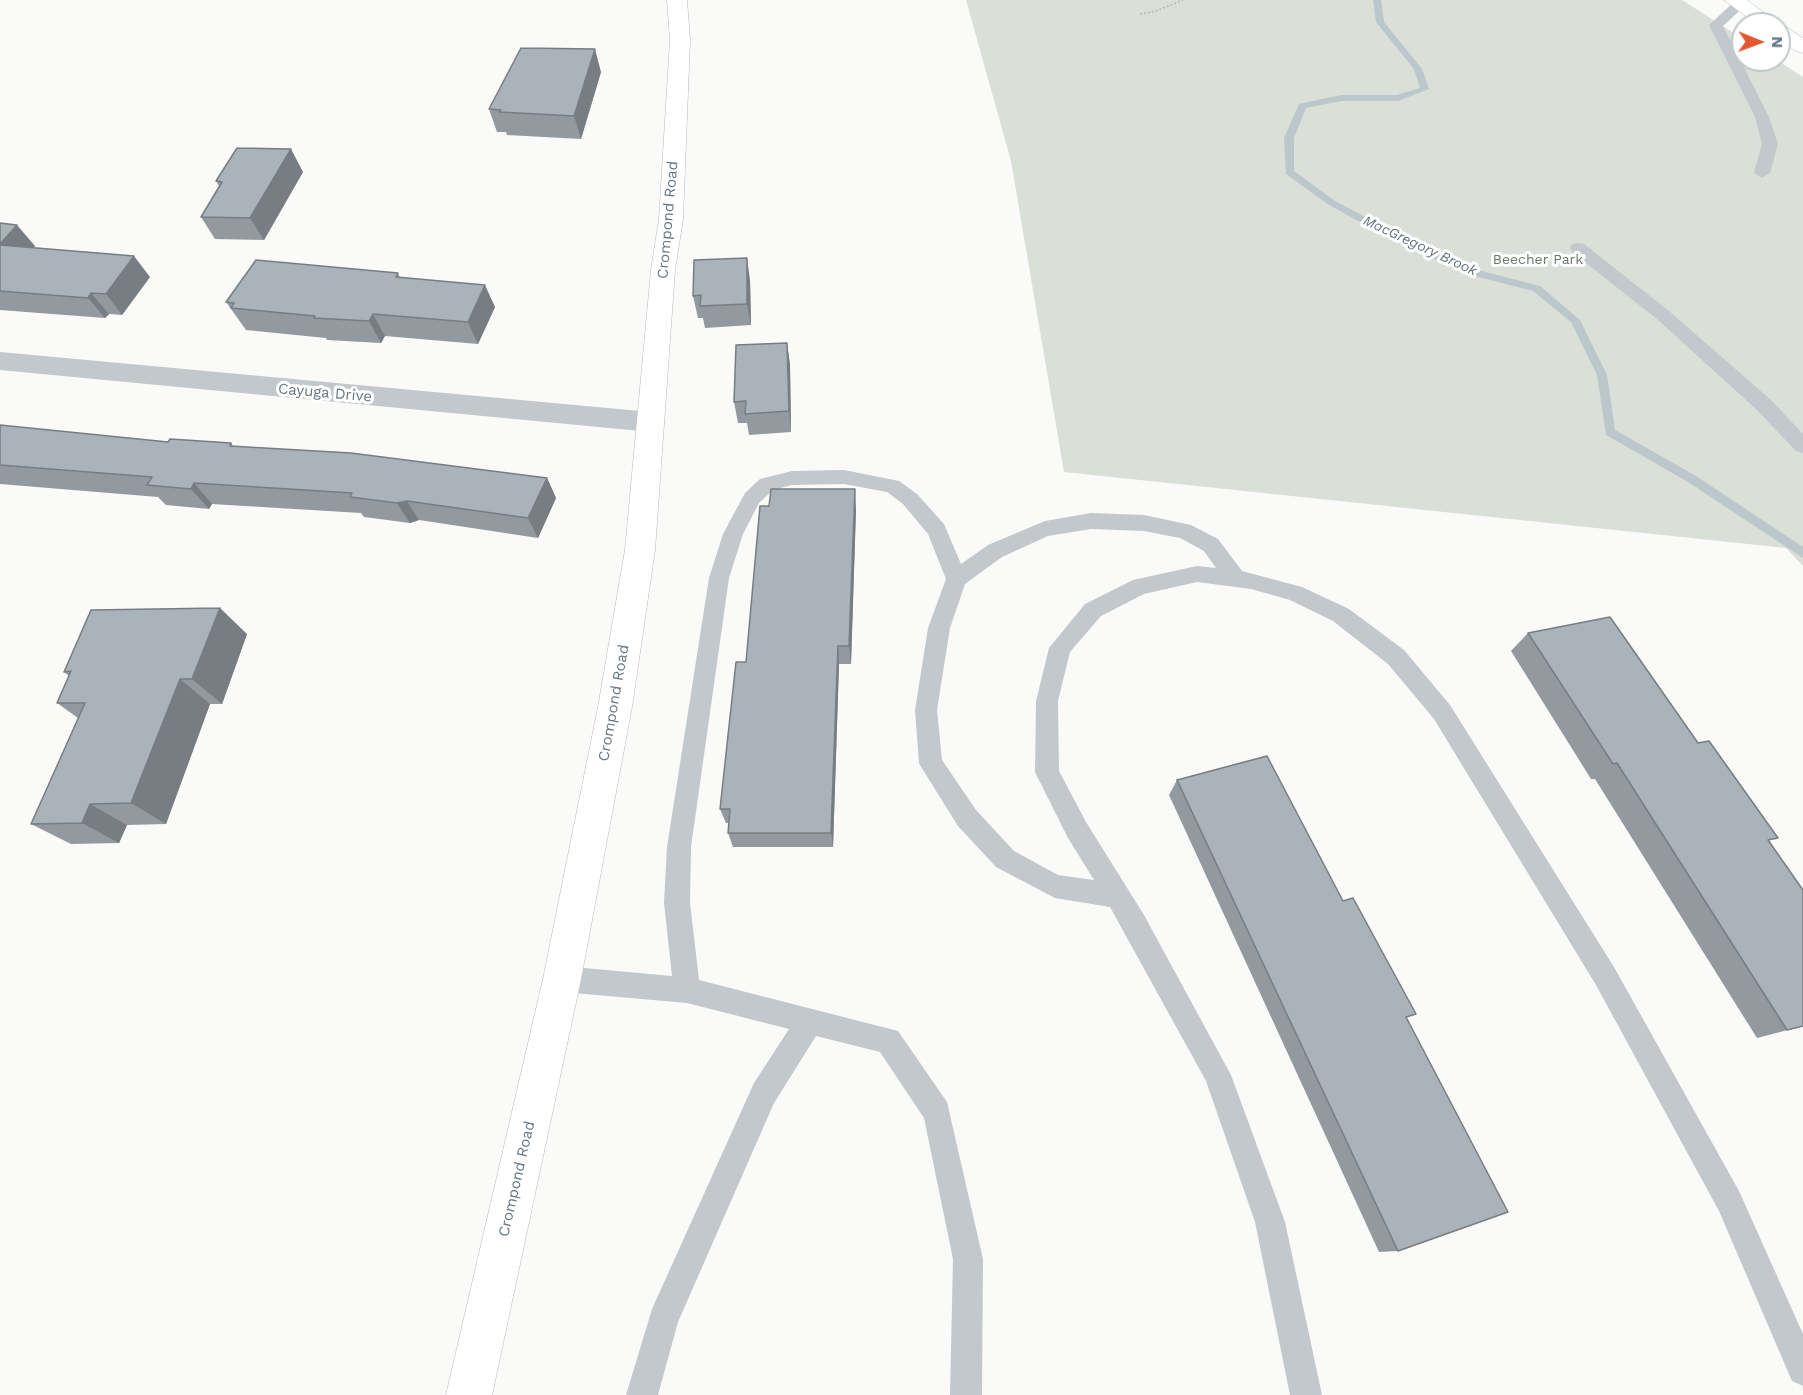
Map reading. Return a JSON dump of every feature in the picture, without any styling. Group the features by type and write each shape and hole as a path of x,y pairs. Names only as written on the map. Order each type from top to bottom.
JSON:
{"main road":[{"name":"Crompond Road","path":"469,1395 562,979 613,718 640,550 663,270 671,219 681,40 677,0"},
{"path":"1737,2 1752,12"}],"street":[{"name":"Cayuga Drive","path":"0,361 651,422"}],"lane":[{"path":"1737,2 1716,25 1761,117 1770,144 1762,173"},
{"path":"1578,248 1664,315 1764,405 1803,446"},
{"path":"687,990 677,903 679,847 719,578 733,534 752,498 767,484 792,478 844,477 892,486 910,499 937,530 956,579"},
{"path":"1117,896 1055,886 1005,859 966,818 931,763 926,710 939,628 956,579 995,551 1045,529 1091,521 1144,523 1184,531 1211,545 1235,578"},
{"path":"1306,1395 1270,1222 1217,1076 1117,896 1077,830 1047,772 1047,701 1060,648 1093,610 1140,585 1197,574 1235,578 1295,593 1341,615 1396,657 1442,712 1605,976 1718,1180 1803,1370"},
{"path":"562,979 687,990 888,1041 937,1112 968,1259 966,1395"},
{"path":"642,1395 663,1320 764,1093 810,1021"}],"path":[{"path":"1140,14 1156,11 1183,0"}],"green space":[{"name":"Beecher Park","path":"966,0 1682,0 1731,31 1731,72 1791,72 1791,69 1803,77 1803,566 1786,548 1064,472 1011,161"}],"building":[{"path":"521,48 595,49 574,116 499,112 501,110 489,109"},
{"path":"237,148 291,149 250,218 201,217 222,182 216,181"},
{"path":"0,223 17,225 0,244"},
{"path":"0,245 134,256 106,294 91,293 88,298 0,291"},
{"path":"747,258 747,304 700,306 701,295 693,296 694,260"},
{"path":"256,260 398,273 396,277 485,285 468,322 373,314 369,321 314,318 315,316 231,308 234,303 226,302"},
{"path":"787,343 789,411 745,414 746,401 734,402 736,345"},
{"path":"0,425 168,442 170,439 231,443 230,446 351,453 547,478 528,518 407,501 397,503 350,497 352,493 194,483 191,489 147,485 152,477 0,465"},
{"path":"771,489 855,489 849,646 838,646 831,833 728,833 730,809 720,809 736,662 746,662 760,506 769,506"},
{"path":"220,608 192,679 180,679 131,803 90,804 82,823 31,824 85,703 57,703 71,671 64,672 91,610"},
{"path":"1610,617 1698,743 1709,741 1778,838 1768,840 1803,890 1803,1026 1787,1030 1617,763 1613,764 1528,633"},
{"path":"1267,756 1343,901 1353,898 1416,1014 1406,1017 1508,1212 1398,1251 1177,780"}],"waterway":[{"name":"MacGregory Brook","path":"1377,0 1380,22 1418,69 1425,89 1398,98 1341,98 1302,106 1289,138 1289,172 1332,203 1397,238 1471,272 1536,288 1575,320 1602,375 1610,432 1692,479 1803,553"}]}
